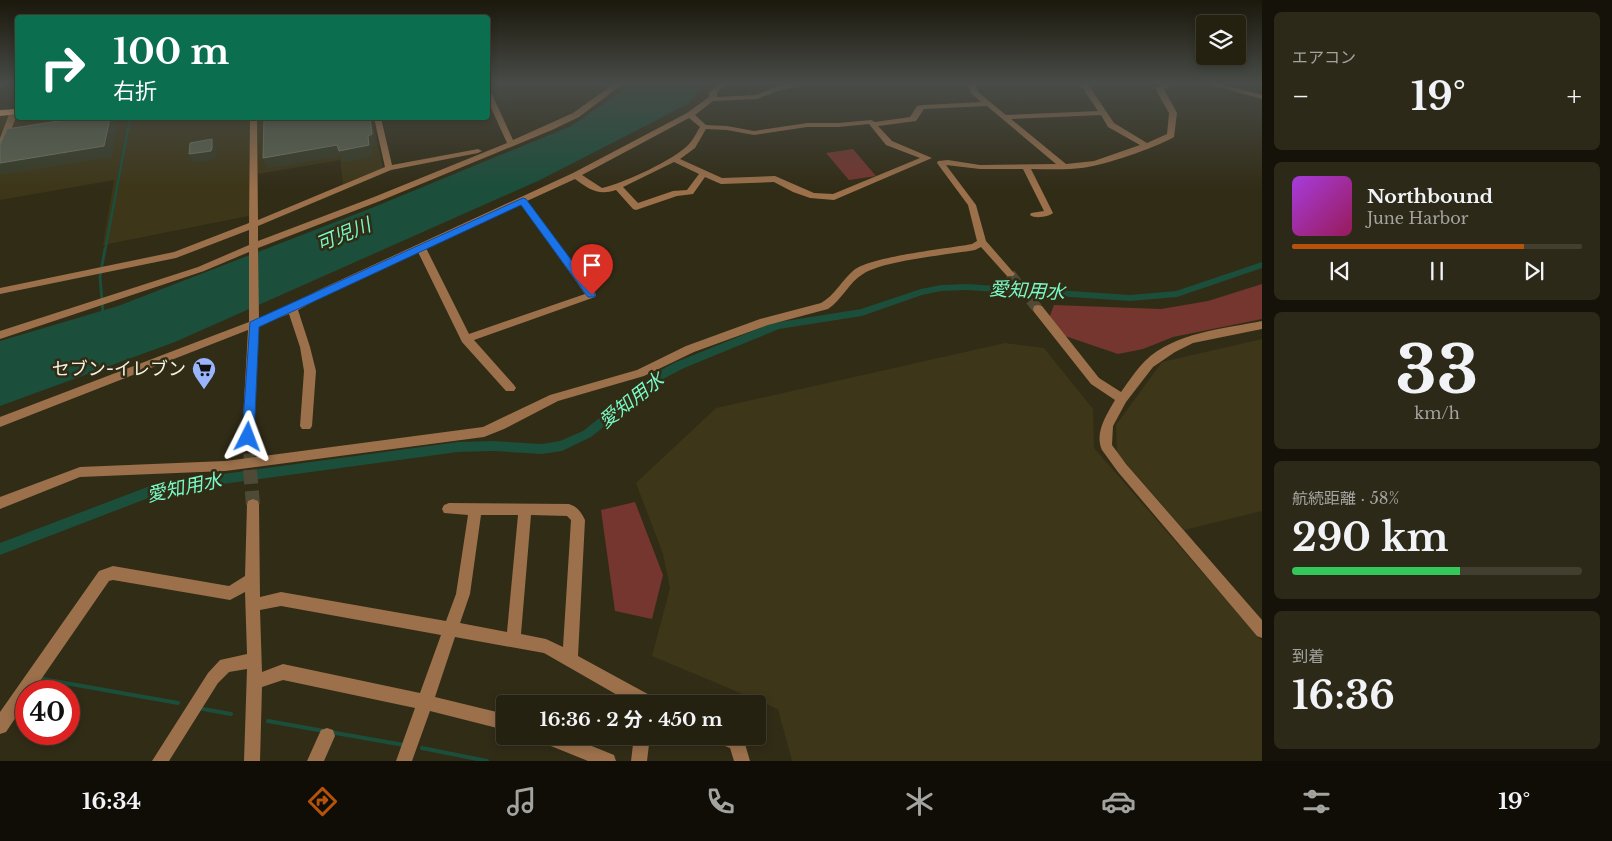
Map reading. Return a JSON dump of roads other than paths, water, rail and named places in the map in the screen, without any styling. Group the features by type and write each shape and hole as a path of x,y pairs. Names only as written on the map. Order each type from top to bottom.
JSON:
{"street":[{"path":"0,148 13,119"},
{"path":"499,119 509,140"},
{"path":"0,291 176,255 389,168 476,151 567,119"},
{"path":"0,422 292,309 325,291 523,201 683,119"},
{"path":"694,119 704,127 754,132 807,125 838,125 867,122 874,124 913,119"},
{"path":"1006,119 1064,166"},
{"path":"1107,119 1116,129 1147,146"},
{"path":"874,124 888,143 941,164 1026,167 1096,163 1163,140 1171,135 1173,119"},
{"path":"248,437 254,325 252,250 254,224 253,120"},
{"path":"377,120 389,168"},
{"path":"576,175 597,190 603,191 618,187 674,159 691,148 704,127"},
{"path":"0,335 101,303 252,250 368,202 509,140"},
{"path":"674,159 721,181 762,178 780,180 796,190 824,198 834,197 926,158"},
{"path":"941,164 972,205 982,242 1010,274"},
{"path":"1026,167 1049,213 1034,215"},
{"path":"618,187 636,207 676,194 690,192 703,174"},
{"path":"466,339 592,295 523,201"},
{"path":"0,503 80,472 225,466 484,432 500,426 554,398 640,373 690,349 764,322 824,306 831,302 858,272 867,268 884,262 975,247 982,242"},
{"path":"421,247 466,339 510,388"},
{"path":"292,309 305,347 310,371 306,426"},
{"path":"1038,310 1095,381 1122,399"},
{"path":"1262,325 1192,340 1171,349 1149,364 1122,399 1107,426 1106,446 1122,468 1262,631"},
{"path":"252,761 255,678 252,580 253,505"},
{"path":"449,509 569,510 576,515 578,520 570,659"},
{"path":"404,761 452,630 463,594 475,509"},
{"path":"513,640 525,510"},
{"path":"0,726 104,576 113,573 230,592 252,580"},
{"path":"253,604 281,599 546,646 634,695"},
{"path":"160,761 213,678 226,666 253,660"},
{"path":"255,678 264,680 283,672 425,702 496,720"},
{"path":"315,761 327,736"},
{"path":"569,745 608,761"},
{"path":"639,761 641,745"},
{"path":"738,745 742,761"}],"water":[{"name":"可児川","path":"582,119 660,119 540,180 175,342 0,406 0,341 118,306 374,207 571,126"}],"waterway":[{"path":"105,251 130,120"},
{"path":"103,314 100,276 105,249"},
{"name":"愛知用水","path":"0,549 150,492 179,485 458,447 494,446 542,449 562,446 587,434 661,375 680,365 777,326 862,312 921,292 941,288 967,287 1130,298 1177,294 1262,265"},
{"path":"37,678 178,703"},
{"path":"203,709 231,714"},
{"path":"268,721 324,731"},
{"path":"330,732 404,745"},
{"path":"422,748 487,761"}],"tunnel":[{"path":"1010,274 1038,309"},
{"path":"248,437 250,471"},
{"path":"250,470 253,505"}],"place":[{"name":"セブン-イレブン","path":"204,390"}]}
